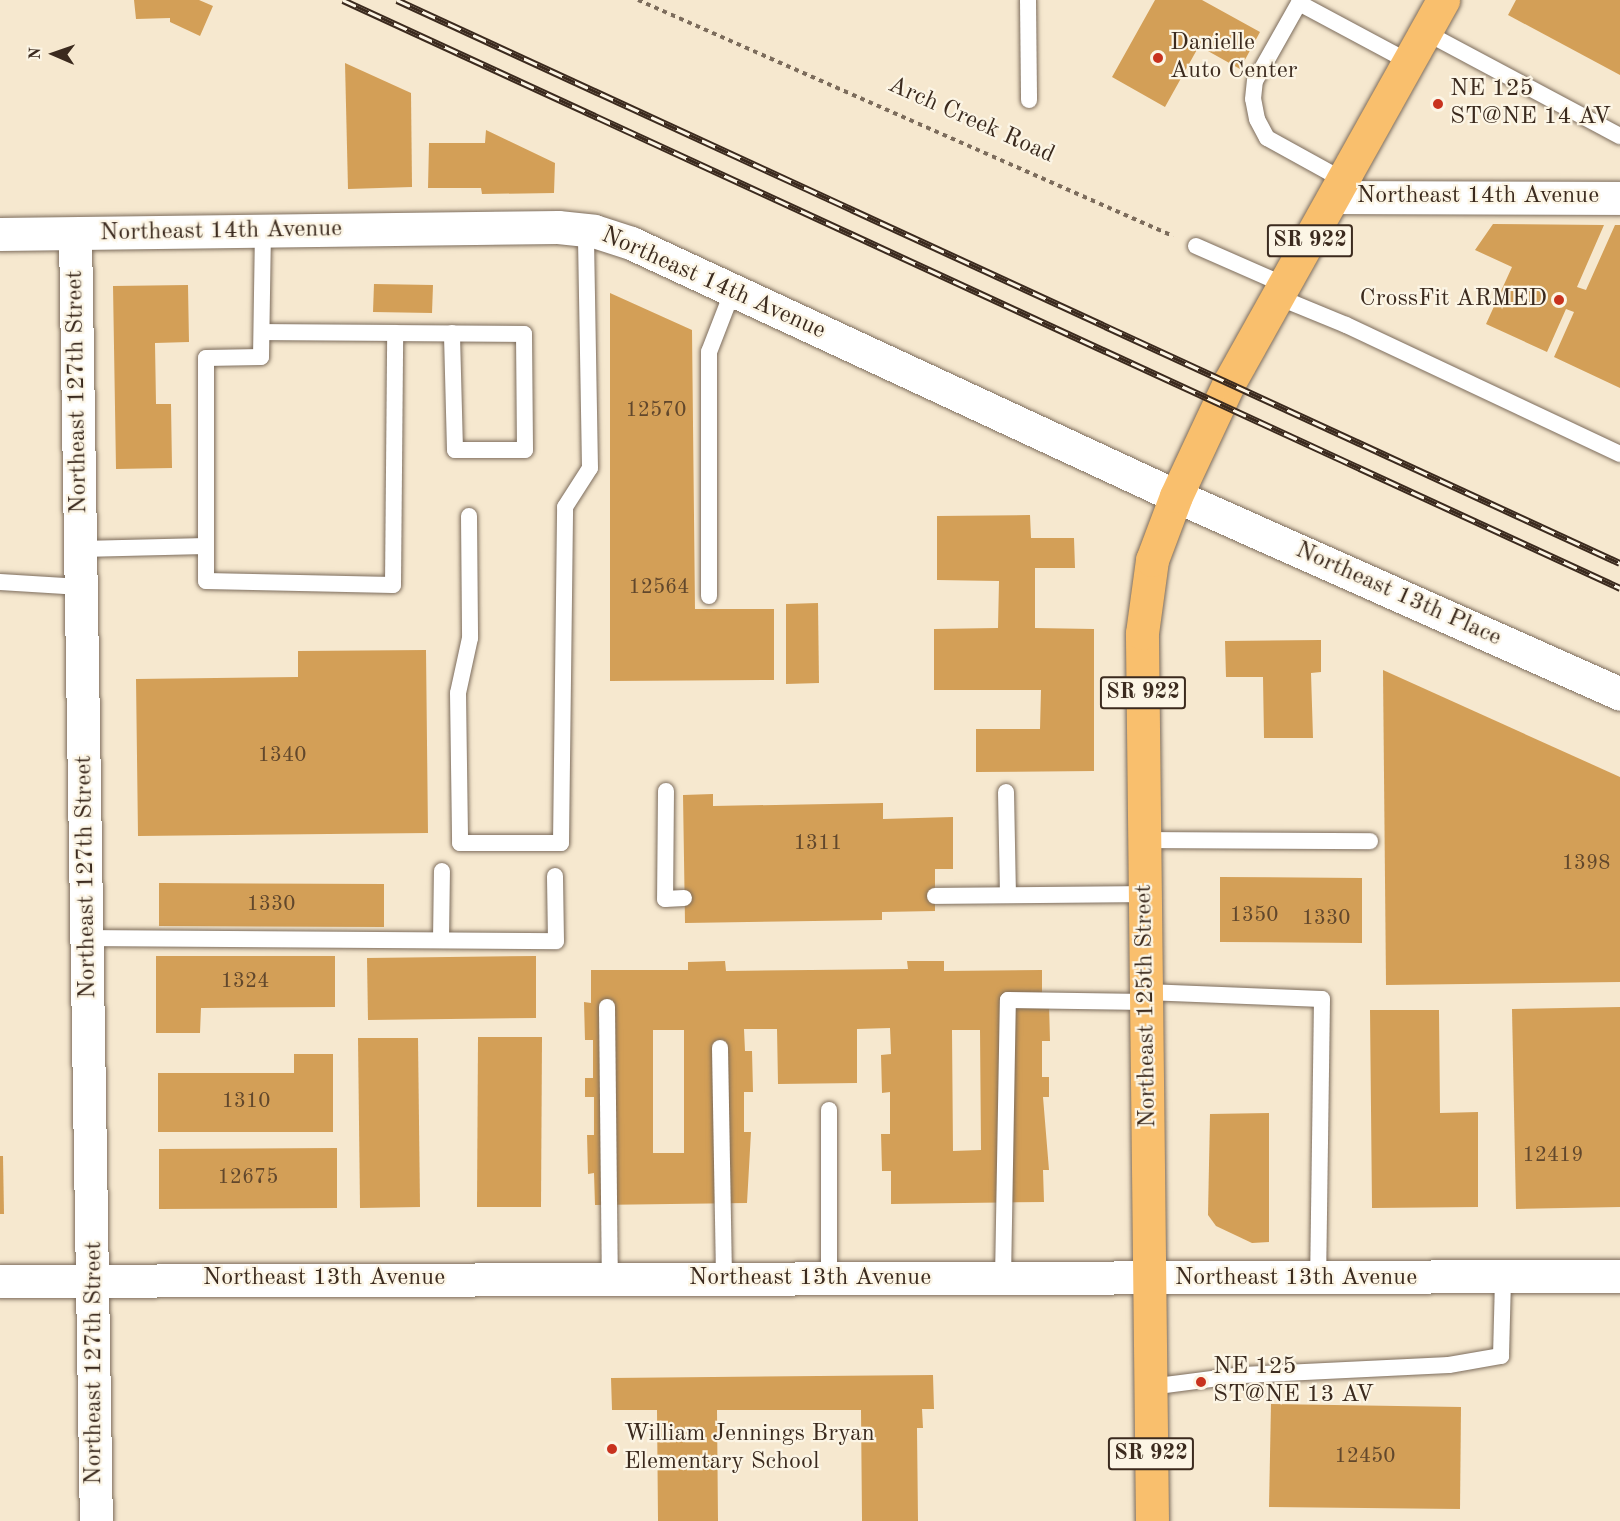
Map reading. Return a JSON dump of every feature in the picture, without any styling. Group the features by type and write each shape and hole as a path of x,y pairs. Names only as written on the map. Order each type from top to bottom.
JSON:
{"main road":[{"name":"SR 922","path":"1176,496 1229,383 1340,189 1443,0"},
{"name":"Northeast 125th Street","path":"1152,1521 1142,633 1152,560 1176,496"}],"street":[{"name":"Northeast 14th Avenue","path":"1340,189 1620,198"},
{"name":"Northeast 14th Avenue","path":"0,234 558,227 586,230 631,243 1176,496"},
{"name":"Northeast 127th Street","path":"75,234 94,1279 96,1521"},
{"name":"Northeast 13th Place","path":"1176,496 1620,694"},
{"name":"Northeast 13th Avenue","path":"0,1281 94,1279 1150,1280 1620,1276"}],"lane":[{"path":"1028,0 1029,100"},
{"path":"1340,189 1267,138 1257,120 1253,99 1255,81 1296,2 1409,62"},
{"path":"1425,32 1620,136"},
{"path":"469,516 470,638 458,693 460,843 561,843 566,507 590,468 586,230"},
{"path":"263,231 261,357 206,358 206,581 393,585 395,333"},
{"path":"1196,246 1346,325 1620,454"},
{"path":"709,596 709,352 733,290"},
{"path":"262,332 452,333 524,334 525,450 455,450 452,333"},
{"path":"81,549 206,546"},
{"path":"0,582 81,587"},
{"path":"666,791 665,899 684,898"},
{"path":"1006,792 1008,895"},
{"path":"1145,840 1370,842"},
{"path":"441,940 442,871"},
{"path":"88,938 556,941 555,876"},
{"path":"935,896 1146,894"},
{"path":"1003,1280 1008,1000 1147,997 1322,999 1318,1279"},
{"path":"607,1008 610,1280"},
{"path":"720,1048 724,1279"},
{"path":"829,1110 829,1280"},
{"path":"1150,1387 1242,1376 1449,1365 1501,1356 1503,1277"}],"path":[{"name":"Arch Creek Road","path":"638,0 1196,246"}],"building":[{"path":"134,0 199,0 213,6 200,36 170,22 170,18 136,19"},
{"name":"Danielle Auto Center","path":"1155,0 1202,0 1260,32 1240,69 1199,46 1165,107 1112,77"},
{"path":"1516,0 1620,0 1620,75 1508,15"},
{"path":"345,63 411,93 412,187 348,189"},
{"path":"486,130 555,163 554,193 482,194 481,188 428,188 429,143 485,143"},
{"name":"CrossFit ARMED","path":"1493,224 1604,225 1577,287 1586,290 1615,225 1620,225 1620,388 1554,357 1574,312 1566,309 1547,352 1486,324 1512,267 1475,250"},
{"path":"374,284 433,285 432,313 373,312"},
{"path":"188,285 189,342 155,343 156,404 171,404 172,468 116,469 113,286"},
{"path":"610,293 692,330 695,609 774,609 774,680 610,681"},
{"path":"1030,515 1031,538 1074,538 1075,568 1035,568 1035,628 1094,629 1094,771 976,772 976,729 1040,729 1041,690 934,690 934,629 998,628 999,581 937,580 937,516"},
{"path":"818,603 819,683 786,684 786,604"},
{"path":"1321,640 1321,672 1311,673 1313,738 1264,738 1263,677 1226,677 1225,641"},
{"path":"426,650 428,833 138,836 136,679 298,677 298,651"},
{"path":"1383,670 1620,777 1620,982 1386,985"},
{"path":"713,794 713,806 883,803 883,819 953,817 953,869 935,869 935,911 882,912 882,920 685,923 683,795"},
{"path":"1220,877 1362,878 1362,943 1220,942"},
{"path":"159,883 384,884 384,927 159,926"},
{"path":"156,956 335,956 335,1007 201,1008 200,1033 156,1033"},
{"path":"536,956 536,1018 368,1020 367,958"},
{"path":"725,961 726,971 908,969 907,961 944,961 944,971 1042,970 1042,1000 1049,1003 1050,1041 1042,1041 1042,1077 1049,1077 1049,1097 1043,1097 1049,1170 1043,1170 1044,1202 891,1204 891,1171 882,1171 881,1134 890,1134 890,1092 882,1093 881,1055 891,1054 890,1028 857,1029 857,1083 778,1084 777,1029 744,1029 745,1051 752,1051 753,1092 744,1092 744,1132 751,1132 747,1203 595,1205 594,1173 588,1174 587,1135 594,1135 594,1097 585,1097 585,1078 593,1078 593,1040 585,1040 584,1002 591,1003 591,970 688,970 688,962","holes":["653,1030 684,1030 684,1153 653,1153","952,1030 980,1030 981,1150 953,1151"]},
{"path":"1620,1007 1620,1207 1516,1209 1512,1009"},
{"path":"1370,1010 1439,1010 1440,1113 1478,1112 1478,1207 1372,1208"},
{"path":"478,1037 542,1037 541,1207 477,1207"},
{"path":"358,1038 418,1038 420,1207 360,1208"},
{"path":"294,1054 333,1054 333,1132 158,1132 158,1073 294,1073"},
{"path":"1269,1113 1269,1242 1252,1243 1216,1226 1208,1215 1210,1114"},
{"path":"337,1148 337,1208 159,1209 159,1149"},
{"path":"0,1156 3,1156 4,1214 0,1214"},
{"path":"933,1375 934,1409 922,1409 923,1428 917,1428 918,1521 862,1521 861,1410 717,1410 718,1521 658,1521 657,1410 612,1410 611,1378"},
{"path":"1271,1404 1461,1407 1460,1509 1269,1507"}],"railway":[{"path":"343,0 1620,588"},
{"path":"397,0 1620,563"}],"place":[{"name":"Danielle Auto Center","path":"1158,58"},
{"name":"NE 125 ST@NE 14 AV","path":"1438,104"},
{"name":"CrossFit ARMED","path":"1559,300"},
{"name":"NE 125 ST@NE 13 AV","path":"1201,1382"},
{"name":"William Jennings Bryan Elementary School","path":"612,1449"}]}
